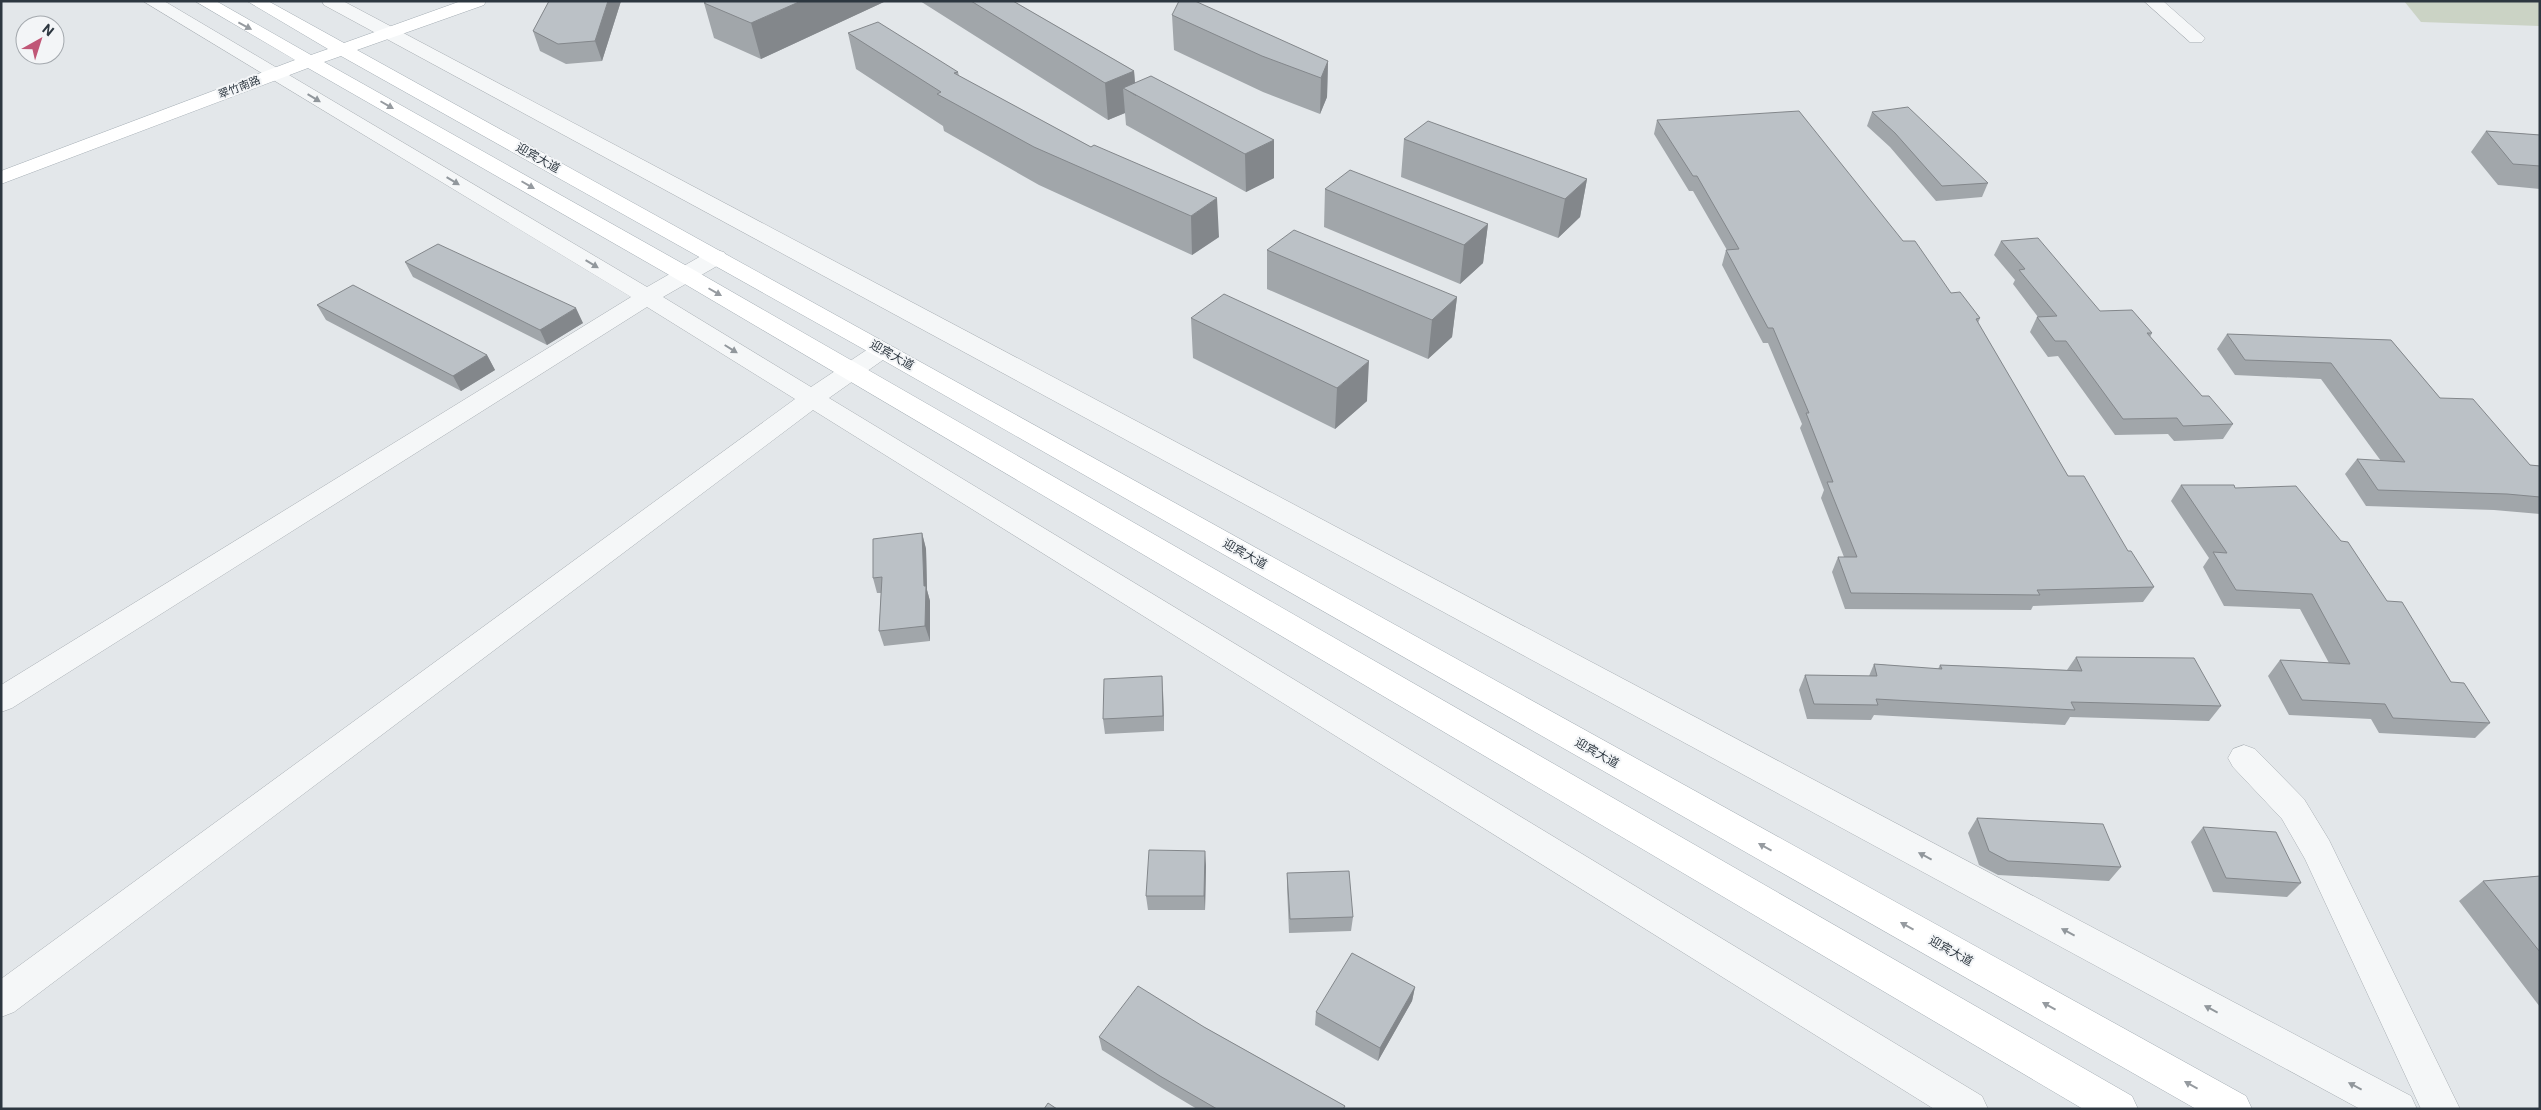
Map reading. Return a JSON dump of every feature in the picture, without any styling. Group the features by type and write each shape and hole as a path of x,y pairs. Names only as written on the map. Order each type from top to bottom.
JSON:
{"main road":[{"path":"203,1 686,275 2119,1109"},
{"name":"迎宾大道","path":"255,1 716,257 2233,1109"},
{"name":"翠竹南路","path":"1,167 269,71 449,1"},
{"name":"翠竹南路","path":"381,29 478,1"},
{"name":"翠竹南路","path":"1,178 269,71"}],"street":[{"path":"151,1 647,297 1969,1109"},
{"path":"330,1 2398,1109"},
{"path":"2152,1 2196,38"},
{"path":"1,700 647,297 716,257"},
{"path":"1,1000 850,370 882,350"},
{"path":"2244,758 2293,809 2317,850 2441,1109"}],"shaded area":[{"path":"2404,1 2540,1 2540,26 2421,22"}],"building":[{"path":"549,1 608,1 595,41 558,44 533,31"},
{"path":"707,1 801,1 751,23 704,3"},
{"path":"971,1 1013,1 1134,71 1105,83"},
{"path":"1179,1 1195,1 1328,61 1321,78 1262,56 1172,15"},
{"path":"878,22 958,72 954,73 1091,147 1094,145 1217,198 1191,216 1034,147 937,94 941,92 848,33"},
{"path":"1151,76 1274,140 1245,154 1123,88"},
{"path":"1908,107 1988,183 1942,186 1895,133 1872,112"},
{"path":"1799,111 1903,241 1915,241 1951,293 1960,292 1980,318 1976,319 2068,476 2084,476 2128,551 2131,551 2154,587 2037,590 2040,595 1851,593 1838,557 1857,557 1827,482 1833,482 1806,413 1809,413 1773,328 1768,328 1726,250 1739,249 1697,176 1693,176 1657,120"},
{"path":"1428,121 1587,179 1565,199 1404,139"},
{"path":"2486,131 2540,135 2540,166 2513,164"},
{"path":"1350,170 1488,224 1464,245 1325,189"},
{"path":"1294,230 1457,297 1432,320 1267,250"},
{"path":"2038,238 2100,311 2132,310 2152,333 2147,333 2202,396 2209,396 2233,424 2183,426 2177,418 2123,419 2066,341 2055,341 2037,317 2057,316 2019,270 2025,269 2001,241"},
{"path":"438,244 576,308 540,330 405,262"},
{"path":"353,285 487,355 453,376 317,305"},
{"path":"1224,294 1369,361 1337,388 1191,318"},
{"path":"2227,334 2391,340 2440,398 2473,399 2530,465 2540,466 2540,497 2507,494 2378,490 2357,459 2405,462 2331,363 2245,360"},
{"path":"2181,485 2234,485 2235,488 2296,486 2341,541 2348,542 2387,601 2402,602 2451,682 2464,683 2490,723 2393,718 2385,704 2302,700 2280,660 2350,664 2312,594 2236,590 2213,552 2227,553"},
{"path":"922,533 924,586 926,586 925,626 879,631 882,577 873,578 873,539"},
{"path":"2076,657 2194,658 2221,706 2071,702 2075,710 1876,699 1878,705 1814,704 1805,675 1877,676 1874,664 1942,669 1940,665 2082,671"},
{"path":"1162,676 1163,716 1103,719 1104,679"},
{"path":"1977,818 2103,824 2121,867 2008,861 1989,851"},
{"path":"2203,827 2276,832 2301,883 2226,878"},
{"path":"1149,850 1205,851 1204,896 1146,896"},
{"path":"1349,871 1353,917 1290,919 1287,873"},
{"path":"2540,876 2540,952 2483,881"},
{"path":"1352,953 1415,987 1380,1048 1316,1012"},
{"path":"1138,986 1204,1027 1345,1106 1343,1109 1217,1109 1160,1076 1099,1037"},
{"path":"1048,1103 1057,1109 1044,1109"}]}
